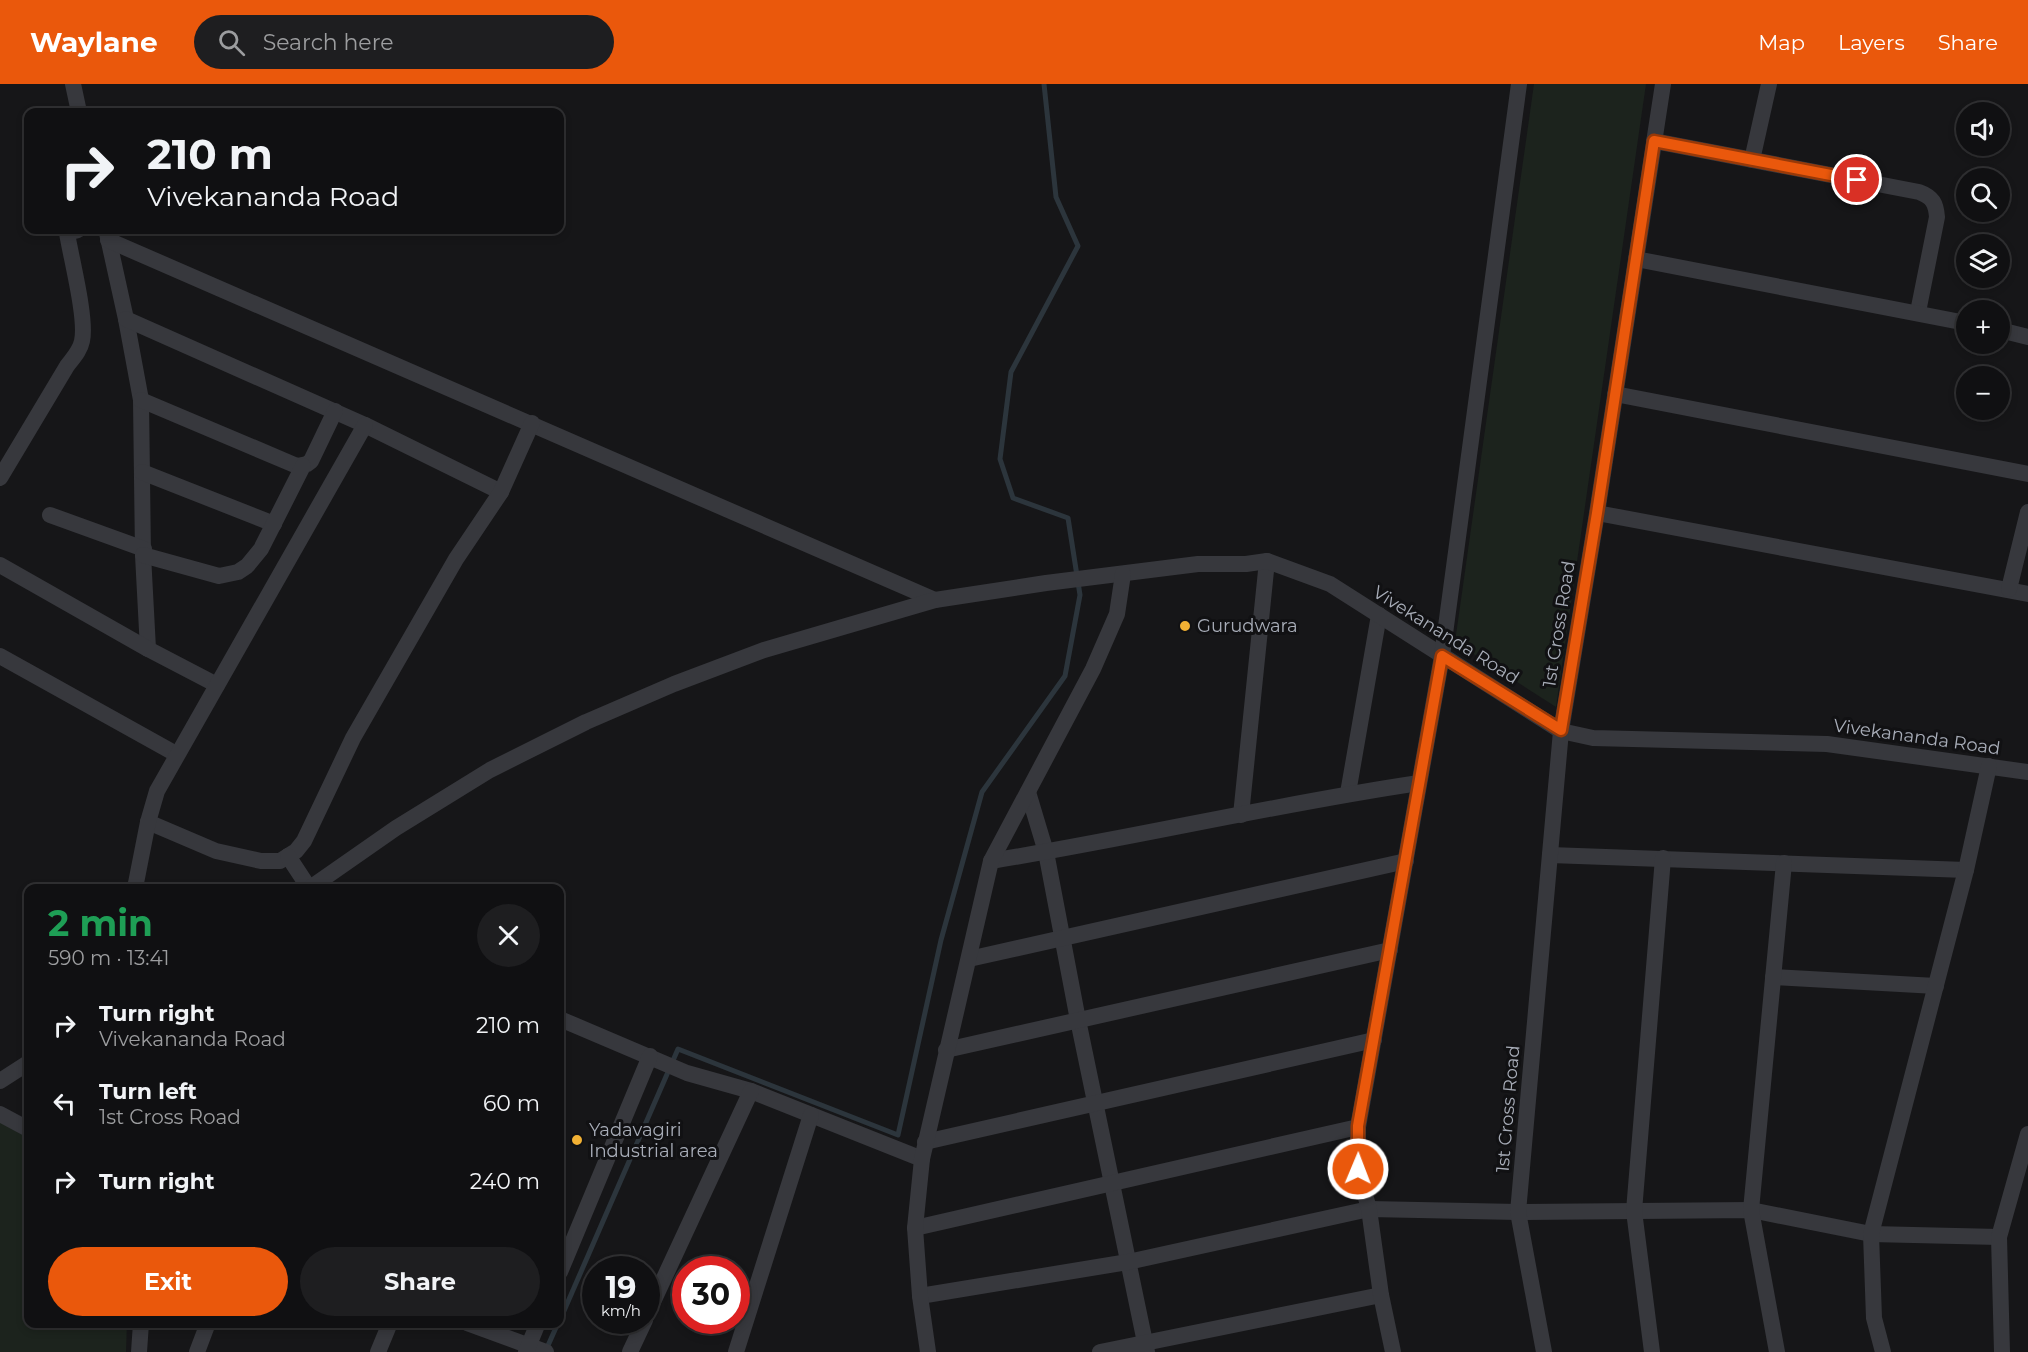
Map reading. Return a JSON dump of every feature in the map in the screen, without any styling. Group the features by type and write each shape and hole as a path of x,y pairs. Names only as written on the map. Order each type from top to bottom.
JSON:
{"street":[{"path":"72,84 78,108"},
{"path":"1393,1352 1381,1295 1369,1209 1358,1169 1358,1126 1442,656 1519,84"},
{"name":"1st Cross Road","path":"1544,1352 1518,1212 1561,730 1663,84"},
{"path":"1752,160 1768,84"},
{"path":"1654,141 1929,196 1936,205 1937,218 1918,312"},
{"path":"0,478 80,348 83,339 83,323 67,234"},
{"path":"107,235 141,400 148,649"},
{"path":"107,235 935,600"},
{"path":"1636,259 1956,321"},
{"path":"126,319 335,411 501,492"},
{"path":"2010,332 2028,337"},
{"path":"1615,394 2028,474"},
{"path":"141,400 292,464 303,466"},
{"path":"50,515 144,552 219,576 228,575 247,566 255,558 303,466 311,461 335,411"},
{"path":"148,822 216,851 261,861 280,861 296,851 304,841 353,738 456,559 501,492 532,423"},
{"path":"136,884 148,822 157,791 365,425"},
{"path":"142,472 274,524"},
{"path":"2009,589 2028,512"},
{"path":"1597,513 2028,594"},
{"path":"1241,815 1266,561"},
{"name":"Vivekananda Road","path":"315,884 396,828 490,770 586,722 674,684 764,650 935,600 1198,564 1246,564 1266,561 1330,584 1561,730 1593,738 1827,744 2028,772"},
{"path":"0,565 148,649 217,685"},
{"path":"928,1352 920,1296 915,1228 917,1158 925,1142 991,861 1093,669 1117,614 1122,574"},
{"path":"1348,793 1378,615"},
{"path":"0,656 176,754"},
{"path":"1883,1352 1874,1318 1870,1234 1966,870 1989,766"},
{"path":"991,861 1348,793 1419,783"},
{"path":"1028,792 1046,852 1078,1020 1146,1348"},
{"path":"1550,855 1966,870"},
{"path":"288,856 306,884"},
{"path":"1652,1352 1634,1211 1663,858"},
{"path":"969,959 1406,861"},
{"path":"1777,1352 1751,1210 1784,863"},
{"path":"946,1050 1390,950"},
{"path":"1773,977 1936,986"},
{"path":"564,1021 687,1073 751,1091 917,1158"},
{"path":"925,1142 1374,1040"},
{"path":"564,1263 653,1058"},
{"path":"0,1081 24,1066"},
{"path":"660,1289 751,1091"},
{"path":"0,1114 24,1127"},
{"path":"736,1352 811,1115"},
{"path":"915,1228 1358,1126"},
{"path":"2002,1352 1999,1237 2028,1134"},
{"path":"920,1296 1128,1262 1369,1209 1518,1212 1751,1210 1870,1234 1999,1237"},
{"path":"1100,1352 1146,1348 1381,1295"},
{"path":"139,1352 141,1328"},
{"path":"196,1352 206,1328"},
{"path":"378,1352 388,1328"},
{"path":"480,1328 534,1349 537,1328"},
{"path":"630,1352 639,1334"}],"shaded area":[{"path":"1534,84 1646,84 1556,707 1455,642"},
{"path":"0,1122 24,1136 24,1328 127,1328 126,1352 0,1352"}],"waterway":[{"path":"564,1311 678,1049 898,1135 941,940 982,792 1065,676 1080,595 1068,518 1013,498 1000,459 1011,372 1078,246 1056,197 1044,84"},
{"path":"546,1350 556,1328"}],"place":[{"name":"Gurudwara","path":"1185,626"},
{"name":"Yadavagiri Industrial area","path":"577,1140"}],"route":[{"path":"1358,1169 1358,1126 1442,656 1561,730 1654,141 1857,180"}]}
